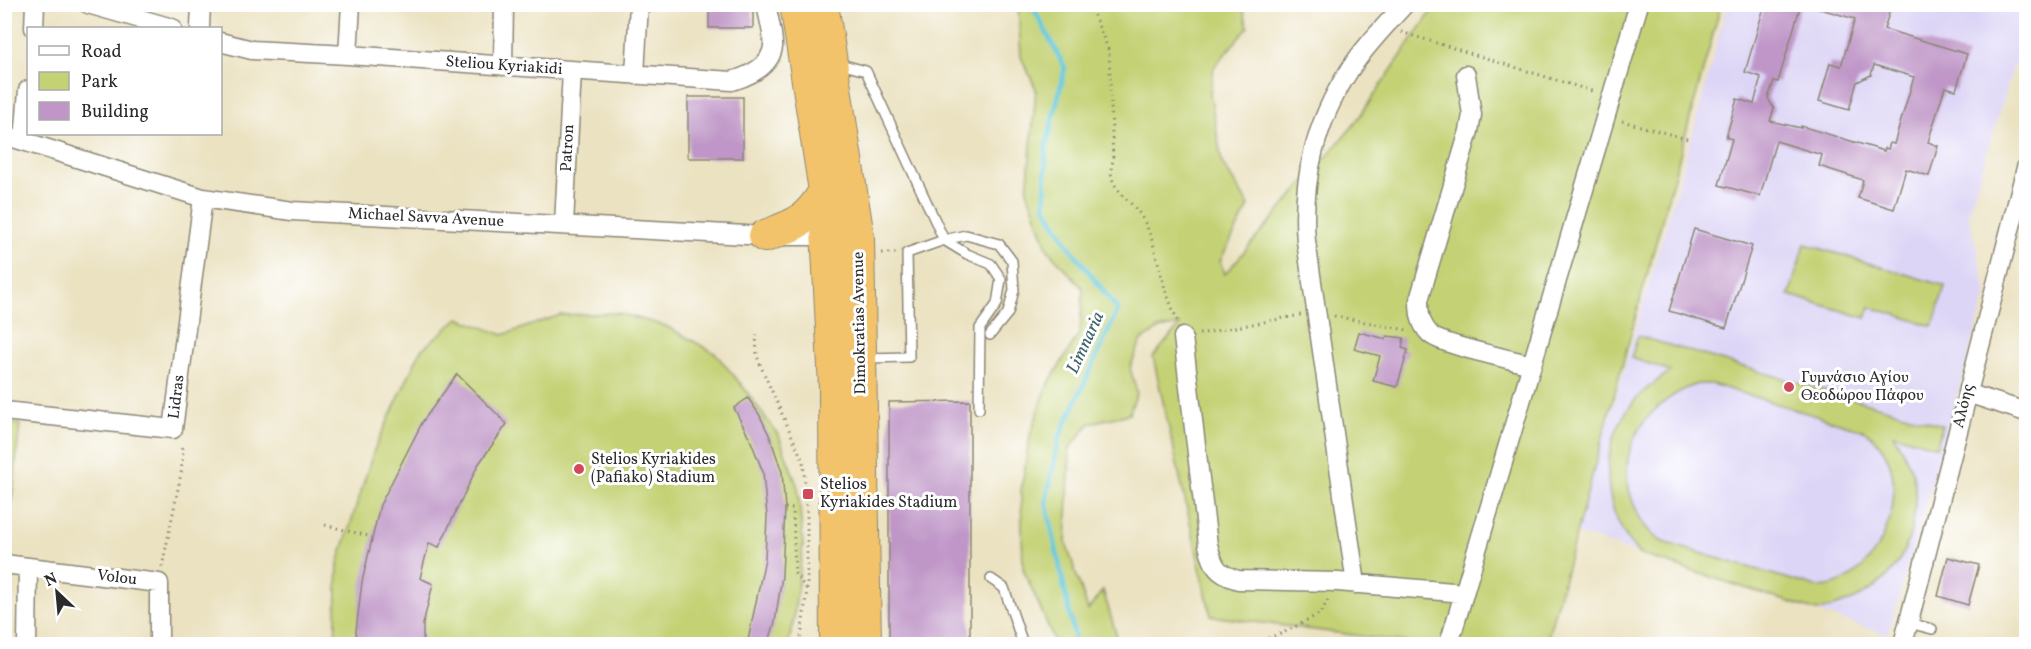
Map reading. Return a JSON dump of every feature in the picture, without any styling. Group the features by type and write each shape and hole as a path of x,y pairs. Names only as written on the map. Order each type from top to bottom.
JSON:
{"highway":[{"name":"Dimokratias Avenue","path":"796,4 825,191 835,387 836,645"},
{"name":"Dimokratias Avenue","path":"822,4 858,237 865,645"},
{"path":"765,236 794,226 805,218 815,208 825,191"}],"street":[{"path":"33,27 35,4"},
{"path":"88,4 168,27"},
{"path":"200,27 201,4"},
{"path":"348,55 351,4"},
{"path":"503,66 504,4"},
{"path":"635,75 639,4"},
{"name":"Steliou Kyriakidi","path":"222,42 252,50 732,81 745,78 767,60 773,46 766,4"},
{"path":"1347,583 1304,218 1309,169 1317,137 1349,70 1405,4"},
{"path":"1449,645 1639,4"},
{"name":"Patron","path":"564,225 572,71"},
{"path":"1466,75 1472,100 1471,123 1419,300 1419,314 1424,326 1436,339 1532,365"},
{"path":"24,141 27,103"},
{"name":"Michael Savva Avenue","path":"4,135 203,198 292,211 765,236 858,237"},
{"name":"Αλόης","path":"1903,645 2026,168"},
{"name":"Lidras","path":"4,411 173,429 203,198"},
{"path":"1184,337 1208,545 1218,571 1224,576 1238,580 1347,583 1464,593"},
{"path":"1967,393 2026,412"},
{"name":"Volou","path":"4,564 159,583"},
{"path":"27,645 28,567"},
{"path":"159,583 159,645"}],"lane":[{"path":"831,62 866,71 944,240 967,254 991,264 1001,279 997,304 980,328 979,409"},
{"path":"861,358 909,357 908,253 966,235 999,244 1011,261 1014,290 1008,313 990,335"},
{"path":"990,579 1004,588 1023,645"},
{"path":"1909,623 1932,629"}],"path":[{"path":"1089,4 1109,51 1113,161 1110,170 1124,199 1140,214 1149,231 1164,286 1184,337"},
{"path":"1385,27 1611,97"},
{"path":"1605,117 1691,140"},
{"path":"756,334 757,357 803,460 807,508 807,590 801,645"},
{"path":"159,583 181,474 183,452 173,429"},
{"path":"785,508 793,509 795,574 807,590"},
{"path":"325,525 372,537"},
{"path":"1251,645 1283,633 1321,613 1347,583"}],"shaded area":[{"name":"Γυμνάσιο Αγίου Θεοδώρου Πάφου","path":"1727,5 2026,5 2026,54 2019,63 2014,65 1968,214 1987,291 1888,635 1576,533 1691,140"}],"green space":[{"path":"1018,5 1242,5 1248,27 1214,67 1210,93 1222,163 1249,206 1220,261 1225,274 1353,126 1436,5 1721,5 1546,644 1420,644 1211,616 1153,357 1180,325 1159,329 1141,341 1130,368 1137,392 1129,414 1090,423 1070,448 1066,543 1088,610 1103,590 1119,644 1056,644 1023,569 1021,491 1030,435 1047,386 1080,332 1083,289 1048,250 1027,191 1036,89 1021,57"},
{"path":"1805,244 1945,286 1933,326 1870,307 1866,318 1789,295"},
{"name":"Stelios Kyriakides (Pafiako) Stadium","path":"618,313 666,326 715,353 779,436 798,488 803,544 792,632 788,644 335,644 338,564 374,450 421,350 459,318 503,335 560,315"},
{"path":"1638,336 1942,425 1937,447 1893,434 1912,471 1916,496 1908,540 1902,556 1892,570 1868,592 1853,600 1817,611 1639,554 1626,537 1617,518 1608,478 1609,457 1614,437 1635,400 1647,388 1671,371 1631,358","holes":["1697,384 1712,384 1862,430 1881,447 1891,469 1894,495 1889,522 1878,547 1862,568 1841,582 1816,587 1663,542 1646,528 1635,507 1629,487 1627,467 1630,449 1648,417 1662,404 1678,392"]},
{"path":"4,423 20,424 5,564 4,564"}],"building":[{"path":"1765,4 1801,4 1778,82 1774,81 1768,98 1774,109 1770,121 1801,128 1801,126 1884,151 1885,148 1888,149 1890,143 1894,144 1914,77 1874,65 1871,75 1857,82 1849,110 1819,101 1830,63 1841,66 1855,19 1817,8 1817,4 1892,4 1884,29 1967,54 1956,90 1945,87 1928,142 1938,146 1929,176 1906,169 1894,209 1858,198 1863,180 1819,166 1822,155 1776,141 1760,196 1719,185 1732,139 1726,137 1737,99 1754,104 1761,77 1745,72"},
{"path":"709,6 753,7 753,28 709,28"},
{"path":"688,97 743,97 743,158 688,158"},
{"path":"1694,229 1752,246 1726,328 1669,311"},
{"path":"1359,332 1386,339 1387,336 1404,338 1402,348 1408,350 1397,387 1373,381 1380,356 1354,349"},
{"path":"457,374 507,424 478,465 439,547 429,543 420,578 433,584 423,624 423,645 356,645 362,582 380,505 423,421"},
{"path":"748,398 770,437 782,472 785,508 782,576 775,622 768,645 747,645 765,559 767,516 763,472 734,408"},
{"path":"970,401 970,645 889,645 889,402"},
{"path":"1948,557 1979,565 1968,605 1938,596"}],"waterway":[{"name":"Limnaria","path":"1034,4 1034,9 1065,68 1046,148 1045,206 1069,246 1118,310 1059,438 1046,501 1076,644"}],"place":[{"name":"Γυμνάσιο Αγίου Θεοδώρου Πάφου","path":"1789,387"},
{"name":"Stelios Kyriakides (Pafiako) Stadium","path":"579,469"},
{"name":"Stelios Kyriakides Stadium","path":"808,494"}]}
